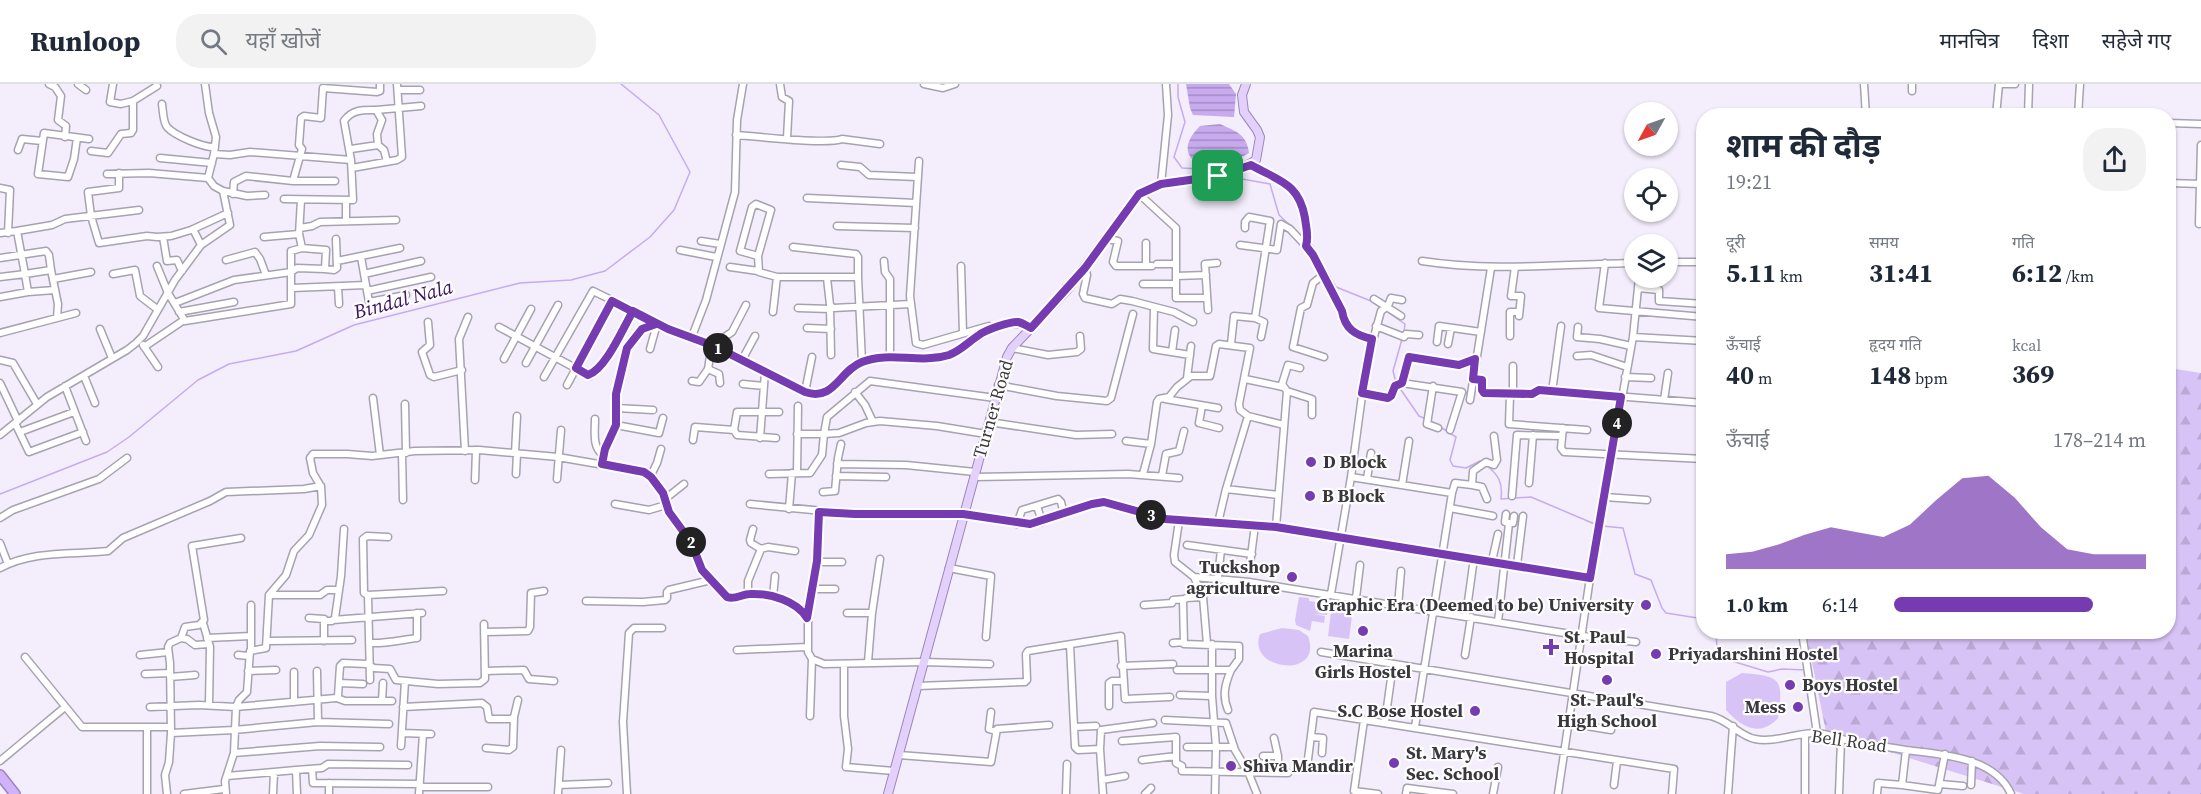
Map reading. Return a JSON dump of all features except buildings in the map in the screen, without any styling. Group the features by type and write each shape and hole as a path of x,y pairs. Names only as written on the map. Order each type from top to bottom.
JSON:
{"highway":[{"path":"0,775 15,794"},
{"path":"0,785 8,794"}],"main road":[{"path":"1139,194 1161,184 1218,176 1239,170 1256,160 1260,137 1244,112 1242,95 1246,84"},
{"name":"Turner Road","path":"888,794 1006,357 1085,268 1139,194"}],"street":[{"path":"52,84 61,96 58,120 66,126 65,136"},
{"path":"78,84 86,90"},
{"path":"113,84 110,102 121,104 133,101 157,86"},
{"path":"205,84 215,134 215,151 208,178"},
{"path":"293,181 302,149 299,145 301,118 304,116 321,118 324,88 363,87 379,92 380,84"},
{"path":"691,339 703,310 735,192 736,135 743,84"},
{"path":"780,84 782,97 789,102 787,138"},
{"path":"926,84 947,88 955,84"},
{"path":"1161,184 1168,115 1166,84"},
{"path":"1864,84 1866,108"},
{"path":"1997,108 1999,84 2015,84"},
{"path":"2028,108 2029,84"},
{"path":"2078,108 2080,84"},
{"path":"352,168 399,160 403,154 398,87 420,90"},
{"path":"91,152 108,153 121,134 131,132 133,101"},
{"path":"162,104 164,120 169,129 215,151 230,155 250,152 351,160"},
{"path":"284,199 353,199 351,149 344,121 349,114 359,111 421,106"},
{"path":"376,110 382,120 377,134 378,145 384,150 387,162"},
{"path":"2176,123 2201,124"},
{"path":"77,138 74,159 67,177 38,174 44,133 89,139"},
{"path":"736,135 836,141 842,139 880,144"},
{"path":"18,150 23,139 42,141"},
{"path":"351,149 378,145"},
{"path":"2199,224 2201,145"},
{"path":"160,158 212,163"},
{"path":"918,161 910,304 914,340 918,345 923,345 1000,322 1020,323 1031,328"},
{"path":"841,165 860,167 869,175 917,177"},
{"path":"1251,165 1292,189 1300,198 1307,243 1343,312 1345,323 1358,334 1372,339"},
{"path":"119,173 119,188 88,192 91,216 97,241 100,244 147,236 163,237 193,229 228,213"},
{"path":"107,174 149,173 208,178 214,186 233,194 265,195"},
{"path":"233,194 234,182 246,176 293,181 335,181"},
{"path":"2176,183 2200,184"},
{"path":"0,188 10,190 8,233"},
{"path":"0,435 36,404 127,350 140,339 157,309 201,246 230,225 224,191"},
{"path":"1139,194 1176,228 1176,298 1207,298"},
{"path":"807,198 916,203"},
{"path":"301,200 299,231 302,248"},
{"path":"346,200 346,220"},
{"path":"758,256 740,251 752,207 756,204 771,210 758,256 758,271"},
{"path":"0,233 52,225 65,219 139,210"},
{"path":"1245,228 1245,222 1249,218 1270,221 1255,318"},
{"path":"264,237 299,231 319,222 396,220"},
{"path":"1240,245 1277,250 1281,224 1307,243"},
{"path":"837,226 915,228"},
{"path":"193,229 201,246"},
{"path":"17,231 28,292"},
{"path":"163,237 167,261 177,260 182,271"},
{"path":"175,303 231,281 291,272 297,268 336,269 336,239"},
{"path":"1107,239 1118,241 1113,262 1116,266 1176,264"},
{"path":"702,241 720,244"},
{"path":"1146,243 1152,265"},
{"path":"793,247 856,254 858,257 862,362"},
{"path":"144,347 184,320 290,305 291,251 302,248 326,250 325,269"},
{"path":"337,261 400,248"},
{"path":"680,250 716,256"},
{"path":"0,258 46,251 49,255 58,308 57,318"},
{"path":"226,260 255,252 266,275"},
{"path":"361,257 369,302 406,295"},
{"path":"364,274 421,261"},
{"path":"884,261 885,272 891,279 890,357"},
{"path":"1422,261 1453,266 1491,268 1624,262"},
{"path":"1678,262 1696,262"},
{"path":"1208,310 1205,264 1217,263"},
{"path":"1605,263 1599,308 1696,316"},
{"path":"157,266 168,293 184,320"},
{"path":"961,266 963,333"},
{"path":"730,267 758,271 777,277 858,276"},
{"path":"1510,336 1510,312 1519,314 1521,296 1511,296 1515,267"},
{"path":"1085,268 1087,275 1083,294 1085,298 1112,304 1120,299 1174,312 1193,322"},
{"path":"1470,400 1491,268"},
{"path":"0,277 51,270"},
{"path":"113,274 135,270 140,296 157,309"},
{"path":"53,279 91,272"},
{"path":"1176,276 1206,275"},
{"path":"1323,275 1313,283 1307,305 1301,308 1293,348 1324,357"},
{"path":"292,288 367,288 431,277"},
{"path":"773,312 777,277"},
{"path":"827,278 831,307 831,355"},
{"path":"1143,284 1176,284"},
{"path":"338,287 339,304"},
{"path":"1558,794 1590,578 1633,337 1638,288 1659,290 1659,301 1696,303"},
{"path":"0,297 55,290"},
{"path":"544,377 591,293 595,292 657,324 714,346 814,395 823,394 852,367 862,362 890,357 925,359 948,355 964,348 983,332 1012,322"},
{"path":"1331,594 1372,339 1376,326 1391,298 1402,300"},
{"path":"1374,299 1384,309 1401,316"},
{"path":"567,385 612,301"},
{"path":"179,312 234,302"},
{"path":"798,308 831,307 834,309 910,304"},
{"path":"692,381 701,381 708,369 714,346 732,332 746,305"},
{"path":"526,363 558,306"},
{"path":"1154,307 1153,349 1190,355"},
{"path":"504,359 531,309"},
{"path":"499,327 588,375 592,375 605,360 633,311"},
{"path":"0,333 76,314"},
{"path":"998,385 1057,396 1107,401 1111,398 1133,314"},
{"path":"1231,344 1234,316 1255,318 1264,322 1261,337"},
{"path":"465,451 459,339 468,317"},
{"path":"428,322 430,345 422,352 430,375 434,377 462,370"},
{"path":"650,349 657,324"},
{"path":"602,464 603,454 616,425 618,386 627,348 642,329 657,324"},
{"path":"1376,326 1403,337 1406,334 1419,334"},
{"path":"1437,342 1439,326 1481,332"},
{"path":"1552,392 1561,326"},
{"path":"1578,327 1577,337 1600,339 1631,346"},
{"path":"807,328 831,329"},
{"path":"1448,344 1450,328"},
{"path":"100,329 112,358"},
{"path":"1172,352 1175,330"},
{"path":"742,360 755,336"},
{"path":"1012,348 1048,355 1077,352 1081,349 1080,336"},
{"path":"1633,337 1696,341"},
{"path":"140,339 158,367"},
{"path":"1165,399 1187,378 1193,375 1210,376 1217,345 1231,344 1250,348 1239,408 1248,416 1284,425"},
{"path":"1187,378 1191,346"},
{"path":"1578,357 1591,355 1627,367"},
{"path":"805,392 812,357"},
{"path":"1362,393 1389,397 1399,384 1409,357 1459,365 1475,359"},
{"path":"0,360 14,363 36,404"},
{"path":"1276,527 1288,364 1300,368"},
{"path":"1513,366 1509,424 1587,430"},
{"path":"708,369 719,374 720,384"},
{"path":"760,438 765,372"},
{"path":"1664,400 1668,373"},
{"path":"84,376 95,404"},
{"path":"1625,377 1651,378"},
{"path":"1245,379 1285,389 1312,399 1312,415"},
{"path":"1473,379 1482,380 1484,393 1532,394 1539,390 1696,402"},
{"path":"769,474 810,473 824,452 827,417 868,382 996,398"},
{"path":"0,383 29,452 83,432"},
{"path":"743,384 764,386"},
{"path":"1399,384 1462,392 1450,430"},
{"path":"65,386 86,441"},
{"path":"1433,387 1426,424 1438,428"},
{"path":"855,392 865,405 873,422"},
{"path":"373,398 380,455"},
{"path":"1143,474 1159,399 1218,408"},
{"path":"403,500 405,404"},
{"path":"789,509 794,473 798,406"},
{"path":"1202,406 1198,422 1219,428"},
{"path":"616,408 653,410"},
{"path":"20,432 75,412"},
{"path":"776,438 737,435 734,429 737,412 779,412"},
{"path":"516,474 517,416"},
{"path":"1218,523 1248,416"},
{"path":"616,425 659,433 663,418"},
{"path":"594,419 595,445 597,450 603,454"},
{"path":"797,434 839,433 873,422 937,426 986,434"},
{"path":"989,422 1076,435 1112,434"},
{"path":"693,440 695,427 734,429"},
{"path":"1563,428 1561,436 1563,451 1696,459"},
{"path":"557,479 561,430"},
{"path":"1162,476 1166,454 1179,451 1184,431"},
{"path":"1512,496 1515,438 1519,434 1561,436"},
{"path":"1529,483 1533,435"},
{"path":"1472,485 1473,471 1484,463 1494,465 1497,460 1494,436"},
{"path":"1126,441 1151,444"},
{"path":"1402,485 1409,441"},
{"path":"823,492 835,491 841,444"},
{"path":"650,477 661,448"},
{"path":"475,480 477,450"},
{"path":"238,656 265,649 268,641 269,595 286,575 294,550 309,535 322,505 322,490 312,471 311,455 380,455 477,450 558,457 644,472 659,487 665,502 686,533 702,570 729,598 748,594 773,597 799,608 807,618"},
{"path":"1367,479 1371,453"},
{"path":"0,518 14,510 99,479 127,458"},
{"path":"837,464 952,468 974,475 1143,474 1179,478"},
{"path":"871,477 873,464"},
{"path":"836,476 886,477"},
{"path":"1351,477 1452,494"},
{"path":"1415,727 1455,483 1482,487 1487,499"},
{"path":"615,504 649,510 665,502 684,484"},
{"path":"0,568 39,555 108,551 123,538 210,501 223,492 304,489 320,485"},
{"path":"1226,489 1278,495"},
{"path":"1605,497 1647,500"},
{"path":"1017,524 1022,511 1059,499 1064,514"},
{"path":"750,504 855,514 963,514 1017,524 1030,524 1104,502 1179,521 1276,527 1590,578"},
{"path":"1037,506 1042,522"},
{"path":"1450,508 1493,516"},
{"path":"810,716 812,658 807,647 807,618 817,561 819,512"},
{"path":"1506,514 1505,522 1509,523"},
{"path":"1509,523 1513,523 1514,516"},
{"path":"1516,565 1523,516"},
{"path":"1179,521 1175,562 1194,577 1203,597 1210,644 1216,747 1215,794"},
{"path":"1498,622 1509,523"},
{"path":"1250,564 1255,525"},
{"path":"333,620 341,576 344,529"},
{"path":"753,529 750,542 761,549 768,547 795,551"},
{"path":"1492,561 1498,534"},
{"path":"388,537 367,536 363,539 362,585 364,593 368,595 443,591"},
{"path":"209,705 208,641 203,623 204,608 192,546 199,543 241,538"},
{"path":"0,543 8,564"},
{"path":"1187,546 1252,554"},
{"path":"748,594 748,581 761,549"},
{"path":"1218,577 1221,550"},
{"path":"1465,655 1474,558"},
{"path":"868,662 880,559"},
{"path":"817,561 842,562"},
{"path":"1356,598 1360,565"},
{"path":"948,568 991,576 986,637"},
{"path":"1398,606 1401,571"},
{"path":"773,597 776,576"},
{"path":"1194,577 1218,577 1583,636 1636,642"},
{"path":"586,602 665,600 669,590 711,580"},
{"path":"813,589 835,589"},
{"path":"269,595 320,595 327,590 338,590"},
{"path":"484,632 528,631 531,593 544,591"},
{"path":"368,595 369,680"},
{"path":"1144,605 1172,603 1176,598 1203,597"},
{"path":"1184,642 1182,602 1185,599"},
{"path":"184,794 225,791 234,753 236,707 247,692 251,605"},
{"path":"309,618 322,618 324,621 420,613 417,638 400,638 391,643 369,643"},
{"path":"847,613 872,613"},
{"path":"324,621 324,641"},
{"path":"181,639 185,627 203,623"},
{"path":"337,698 340,664 369,664 374,668 391,669 395,680 438,684 480,682 485,679 484,624"},
{"path":"627,794 623,722 629,633 634,628 662,628"},
{"path":"166,794 165,775 169,762 171,730 168,644 181,639 187,639 195,645 208,641 251,636"},
{"path":"917,686 1026,682 1027,652 1121,636 1121,666 1125,699 1170,697"},
{"path":"1803,639 1817,733"},
{"path":"268,641 352,640"},
{"path":"1173,643 1239,646 1239,659 1231,670 1225,690 1228,710"},
{"path":"1070,645 1076,748 1078,750 1100,749"},
{"path":"737,650 807,647"},
{"path":"140,656 168,652"},
{"name":"Bell Road","path":"1322,652 1711,716 1727,721 1755,739 1817,733 1841,740 1945,754 1985,767 2003,781 2011,794"},
{"path":"25,657 84,728 147,727 171,730 234,730 318,722 389,724"},
{"path":"812,658 824,664 924,662 990,664"},
{"path":"844,664 844,716 848,749 846,767 894,771"},
{"path":"1385,723 1393,664"},
{"path":"1121,666 1231,670"},
{"path":"248,671 276,670"},
{"path":"485,671 524,670 529,679 554,681"},
{"path":"317,671 318,722"},
{"path":"294,672 294,702"},
{"path":"145,674 195,675"},
{"path":"402,746 405,681"},
{"path":"1109,706 1109,683 1122,681"},
{"path":"339,683 363,684"},
{"path":"382,701 383,683"},
{"path":"1180,695 1213,694 1225,690"},
{"path":"150,707 209,705 236,707 337,698 345,701 392,701"},
{"path":"486,748 508,750 513,747 513,717 518,700"},
{"path":"403,707 482,703 486,706 487,717 490,720 513,717"},
{"path":"0,761 65,707"},
{"path":"1307,767 1314,711 1674,769 1672,794"},
{"path":"991,712 989,729 995,731 1049,725"},
{"path":"1165,720 1226,723 1234,747 1257,794"},
{"path":"1364,720 1354,790 1378,794"},
{"path":"1103,794 1100,749 1102,728 1153,723"},
{"path":"1568,723 1611,730"},
{"path":"1074,727 1096,726"},
{"path":"1728,794 1733,726"},
{"path":"147,727 147,794"},
{"path":"898,755 992,762 995,731"},
{"path":"402,733 427,734 420,788"},
{"path":"1805,734 1805,794"},
{"path":"1122,741 1176,737 1176,763 1182,766 1182,771 1288,773"},
{"path":"1311,737 1323,738 1322,753"},
{"path":"1274,738 1278,756 1278,773"},
{"path":"1839,794 1841,740"},
{"path":"234,753 320,746 380,747"},
{"path":"1187,747 1234,747"},
{"path":"558,794 561,750"},
{"path":"1902,785 1906,750"},
{"path":"1877,794 1878,783 1902,785 1912,790 1937,791 1945,754"},
{"path":"1142,760 1176,756"},
{"path":"1263,756 1278,756"},
{"path":"1614,785 1617,760"},
{"path":"1971,785 1972,761"},
{"path":"227,776 274,774 322,768 328,764 408,765"},
{"path":"1066,794 1067,764"},
{"path":"1493,794 1498,767"},
{"path":"312,769 313,783 395,784 432,791 488,788"},
{"path":"296,770 297,794"},
{"path":"273,794 274,774"},
{"path":"1102,780 1125,776"},
{"path":"329,783 329,794"},
{"path":"559,785 608,783"},
{"path":"395,784 395,794"},
{"path":"1940,784 1963,786"},
{"path":"1145,794 1151,788"},
{"path":"1406,794 1407,788 1453,794"}],"green space":[{"path":"2176,369 2201,373 2201,794 2024,794 1826,732 1807,639 2176,639"},
{"path":"1299,597 1328,604 1327,615 1312,614 1325,616 1324,623 1312,621 1310,631 1296,625"},
{"path":"1332,604 1353,608 1349,639 1328,636"},
{"path":"1282,628 1299,630 1308,636 1310,650 1305,659 1296,664 1285,665 1273,662 1264,656 1259,647 1260,634"},
{"path":"1742,673 1766,676 1777,682 1780,688 1778,718 1764,728 1751,728 1744,725 1726,710 1726,682"}],"shaded area":[{"path":"1186,84 1229,84 1236,94 1234,117 1193,115"},
{"path":"1220,124 1243,137 1249,153 1229,161 1193,160 1188,147 1193,134 1200,126"}],"waterway":[{"name":"Bindal Nala","path":"0,494 107,452 129,437 198,380 229,364 296,351 354,325 520,283 571,280 605,271 650,237 674,210 690,172 659,115 621,84"},
{"path":"1178,84 1178,97 1185,122 1174,157 1182,168 1199,169 1213,166 1225,171"},
{"path":"1231,177 1270,184 1279,215 1297,232"},
{"path":"1309,242 1336,287 1382,308"},
{"path":"1386,311 1405,324 1404,332"},
{"path":"1396,383 1393,371 1402,339"},
{"path":"1399,387 1419,416 1426,419"},
{"path":"1431,421 1456,437 1450,460 1453,466 1466,468 1482,462"},
{"path":"1486,465 1499,480 1501,499 1531,497 1597,525"},
{"path":"1602,526 1623,528 1635,574 1651,580 1666,613 1696,618"},
{"path":"1716,639 1717,648 1725,659 1768,672 1782,669 1806,670"}],"place":[{"name":"D Block","path":"1311,462"},
{"name":"B Block","path":"1310,496"},
{"name":"Tuckshop agriculture","path":"1292,577"},
{"name":"Graphic Era (Deemed to be) University","path":"1646,605"},
{"name":"Marina Girls Hostel","path":"1363,631"},
{"name":"St. Paul Hospital","path":"1551,647"},
{"name":"Priyadarshini Hostel","path":"1656,654"},
{"name":"St. Paul's High School","path":"1607,680"},
{"name":"Boys Hostel","path":"1790,685"},
{"name":"Mess","path":"1798,707"},
{"name":"S.C Bose Hostel","path":"1475,711"},
{"name":"St. Mary's Sec. School","path":"1394,763"},
{"name":"Shiva Mandir","path":"1231,766"}],"route":[{"path":"1218,176 1173,181 1151,187 1139,194 1085,268 1031,328 1012,322 983,332 964,348 948,355 925,359 883,357 862,362 852,367 820,395 805,392 714,346 691,339 633,311 605,360 590,376 576,368 612,301 633,311 656,324 642,329 627,348 616,394 616,425 605,449 602,464 644,472 651,477 663,493 669,512 691,542 702,570 727,597 731,599 748,594 759,594 782,599 799,608 807,618 817,561 819,512 963,514 1017,524 1030,524 1104,502 1165,519 1276,527 1590,578 1621,397 1539,390 1532,394 1484,393 1482,392 1482,380 1473,379 1475,359 1459,365 1409,357 1402,383 1395,386 1391,396 1388,398 1362,393 1372,339 1355,333 1344,321 1342,311 1306,246 1308,237 1300,198 1292,189 1251,165 1218,176"}]}
